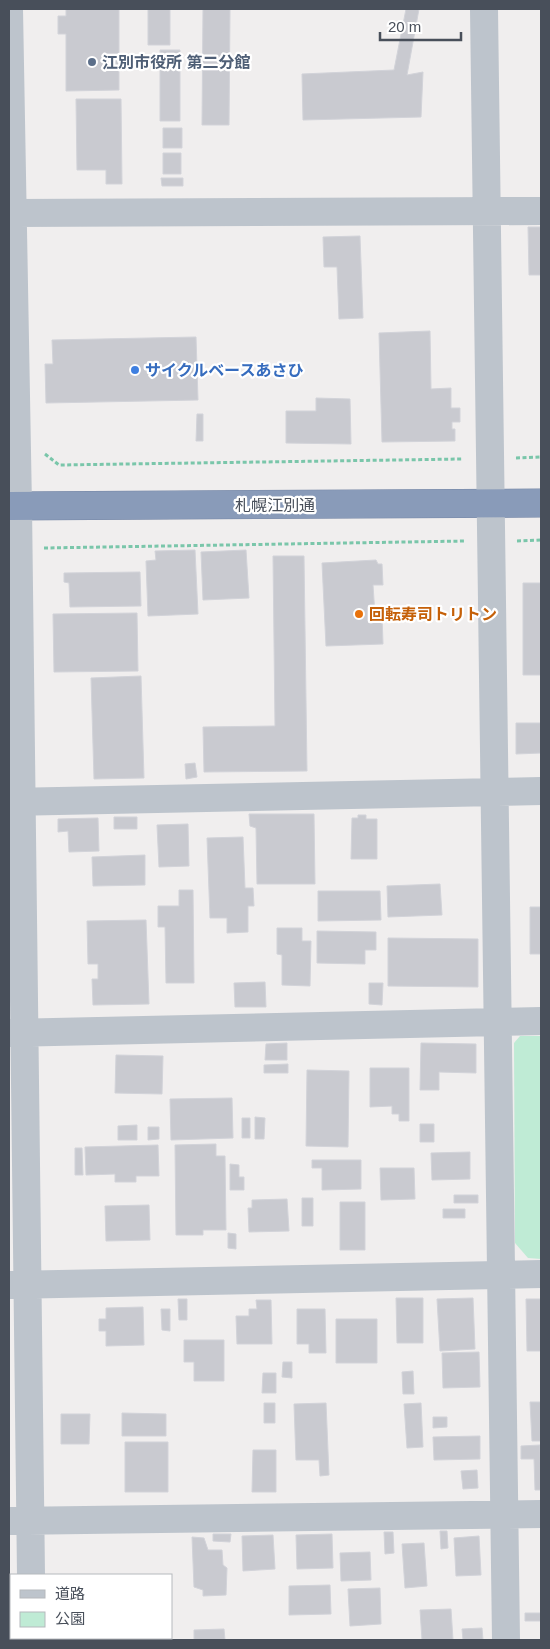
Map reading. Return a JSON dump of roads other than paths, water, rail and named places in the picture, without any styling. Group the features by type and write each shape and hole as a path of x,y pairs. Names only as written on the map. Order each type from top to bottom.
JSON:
{"highway":[{"name":"札幌江別通","path":"13,506 541,503"}],"street":[{"path":"10,9 9,49 17,448 13,506 18,548 15,802 19,1521 31,1574"},
{"path":"484,9 506,1640"},
{"path":"13,214 541,211"},
{"path":"15,802 541,792"},
{"path":"16,1033 541,1021"},
{"path":"18,1285 541,1274"},
{"path":"19,1521 541,1514"}],"place":[{"name":"江別市役所 第二分館","path":"92,62"},
{"name":"サイクルベースあさひ","path":"135,370"},
{"name":"回転寿司トリトン","path":"359,614"}]}
